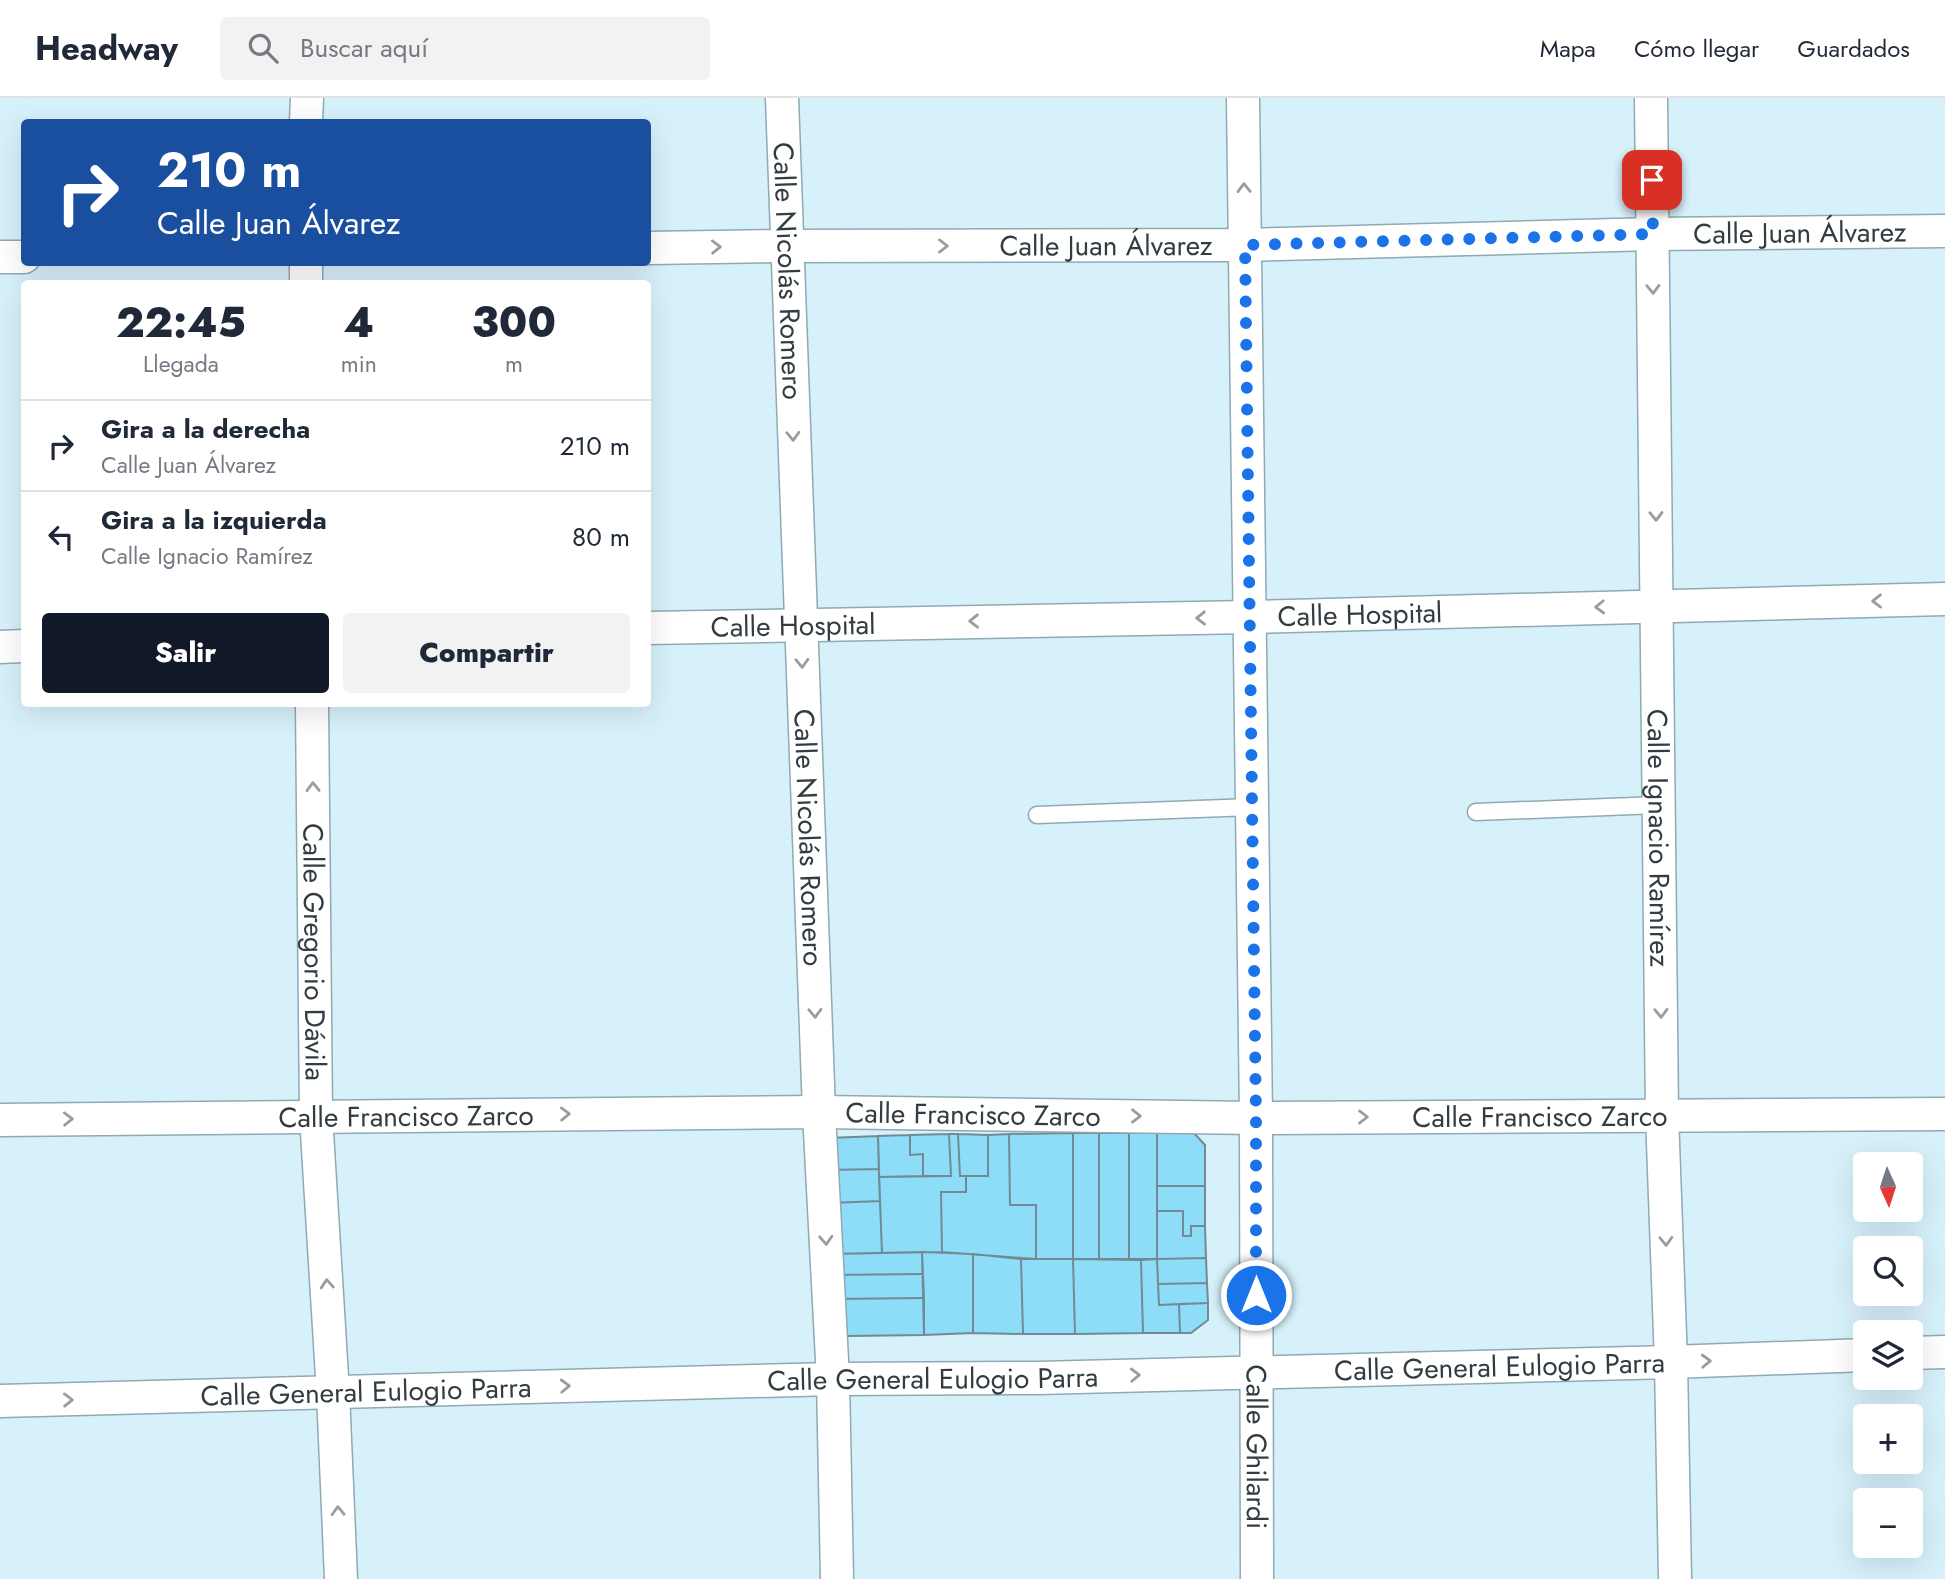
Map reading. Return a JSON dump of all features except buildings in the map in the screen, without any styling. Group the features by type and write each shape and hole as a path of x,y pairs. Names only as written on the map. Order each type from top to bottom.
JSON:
{"street":[{"path":"306,119 307,98"},
{"name":"Calle Nicolás Romero","path":"782,98 819,1112 833,1379 837,1579"},
{"name":"Calle Ghilardi","path":"1243,98 1256,1118 1257,1579"},
{"name":"Calle Ignacio Ramírez","path":"1651,98 1662,1115 1675,1579"},
{"name":"Calle Juan Álvarez","path":"651,248 1245,245 1653,234 1945,231"},
{"path":"0,257 21,257"},
{"name":"Calle Hospital","path":"651,628 1250,617 1945,599"},
{"path":"0,647 21,646"},
{"name":"Calle Gregorio Dávila","path":"312,707 316,1116 341,1579"},
{"name":"Calle Francisco Zarco","path":"0,1120 819,1112 1256,1118 1945,1114"},
{"path":"1923,1353 1945,1352"},
{"name":"Calle General Eulogio Parra","path":"0,1401 833,1379 1039,1378 1853,1355"}],"lane":[{"path":"1476,812 1659,805"},
{"path":"1037,815 1252,807"}],"route":[{"path":"1256,1295 1245,245 1653,234 1652,180"}]}
